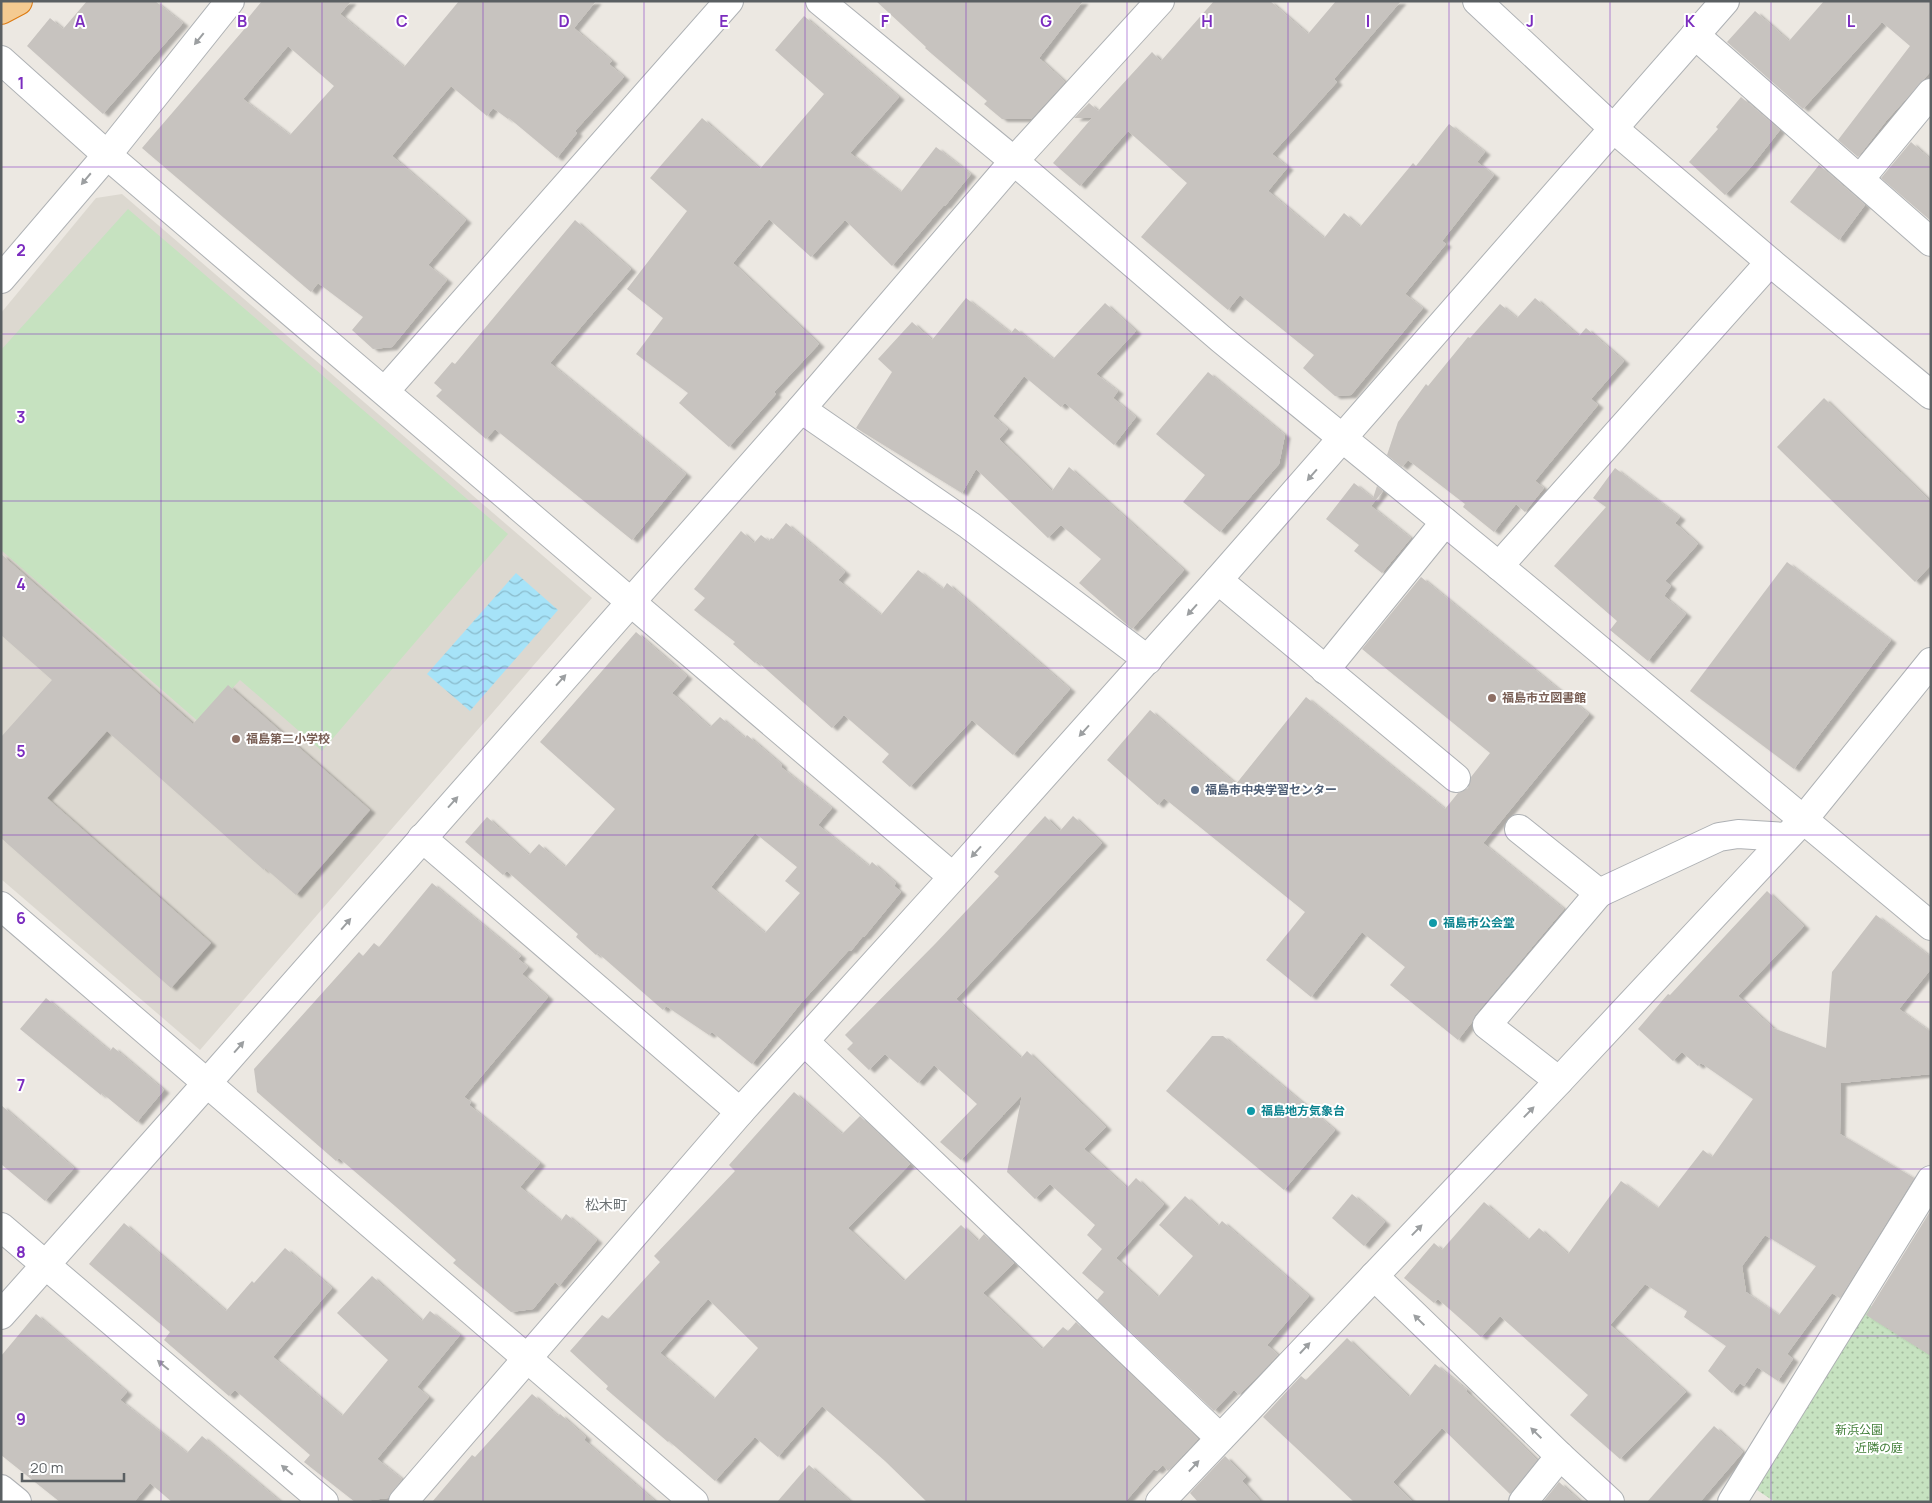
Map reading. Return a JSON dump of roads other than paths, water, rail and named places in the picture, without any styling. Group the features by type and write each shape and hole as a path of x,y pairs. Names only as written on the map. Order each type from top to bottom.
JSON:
{"highway":[{"path":"1,10 18,1"}],"street":[{"path":"1,279 107,155 230,1"},
{"path":"385,391 729,1"},
{"path":"820,1 1014,161 1222,339 1499,566 1794,829 1931,926"},
{"path":"1,1315 207,1084 801,409 1014,161 1160,1"},
{"path":"1477,1 1614,130 1931,395"},
{"path":"404,1502 740,1112 1148,660 1725,1"},
{"path":"1695,35 1931,242"},
{"path":"1,60 107,155 953,877"},
{"path":"1860,179 1931,93"},
{"path":"1499,566 1770,262"},
{"path":"801,409 969,525 1148,660"},
{"path":"1325,670 1445,522"},
{"path":"1218,580 1456,778"},
{"path":"1160,1502 1794,829 1931,662"},
{"path":"1519,829 1599,893"},
{"path":"1558,1081 1487,1025 1599,893 1719,837 1794,829"},
{"path":"422,838 740,1112"},
{"path":"1,906 694,1502"},
{"path":"805,1042 1220,1438"},
{"path":"1732,1502 1931,1180"},
{"path":"1,1227 324,1502"},
{"path":"1374,1276 1610,1502"},
{"path":"1523,1502 1560,1456"},
{"path":"1,1489 17,1502"}],"water":[{"path":"516,573 558,610 470,711 427,674"}],"place":[{"name":"福島市立図書館","path":"1492,698"},
{"name":"福島第二小学校","path":"236,739"},
{"name":"福島市中央学習センター","path":"1195,790"},
{"name":"福島市公会堂","path":"1433,923"},
{"name":"福島地方気象台","path":"1251,1111"}],"district":[{"name":"松木町","path":"606,1205"}],"park label":[{"name":"新浜公園","path":"1859,1430"},
{"name":"近隣の庭","path":"1879,1448"}]}
